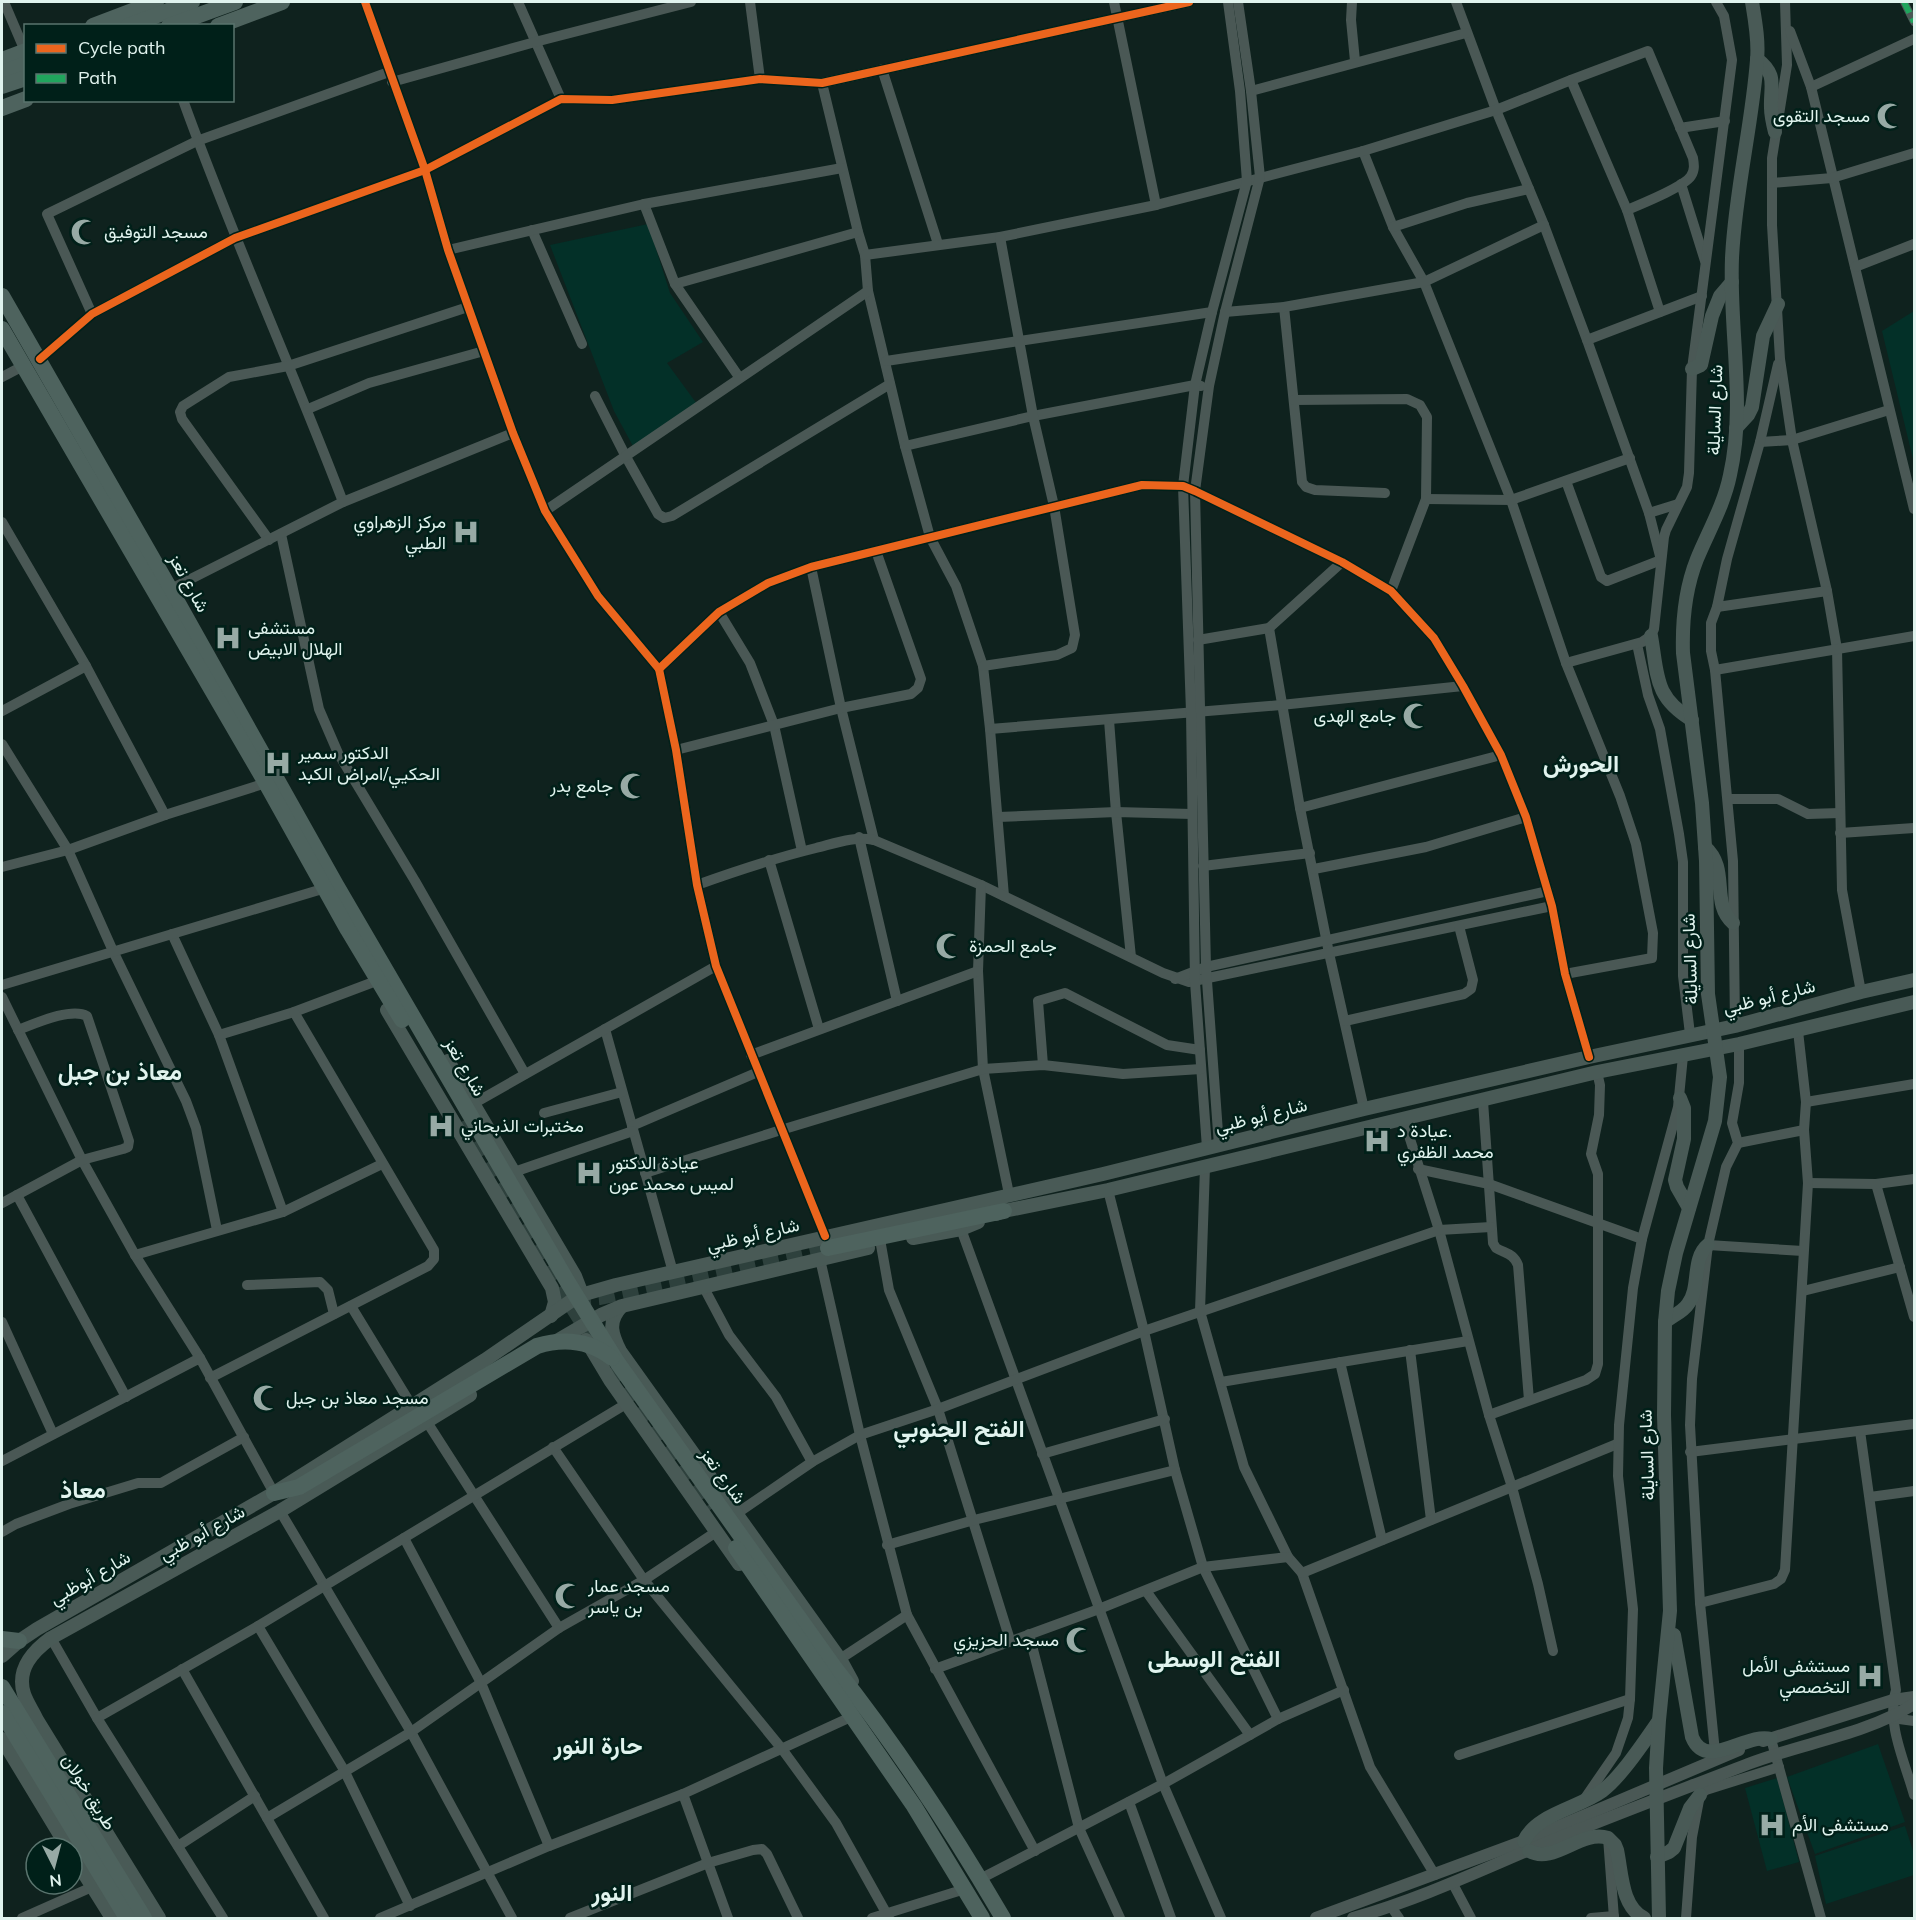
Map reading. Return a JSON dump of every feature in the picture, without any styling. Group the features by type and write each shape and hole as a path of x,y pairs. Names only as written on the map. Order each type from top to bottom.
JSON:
{"main road":[{"path":"98,24 156,2"},
{"path":"133,24 192,2"},
{"path":"174,24 234,2"},
{"path":"223,24 282,2"},
{"name":"شارع السايلة","path":"1659,1918 1656,1768 1670,1611 1664,1415 1665,1322 1668,1291 1676,1253 1715,1121 1719,1097 1718,1055 1708,994 1705,847 1683,653 1685,604 1697,560 1711,530 1730,476 1736,428 1732,282 1734,243 1757,59 1752,2"},
{"path":"2,60 24,55"},
{"path":"2,73 24,56"},
{"path":"1757,59 1766,66 1772,78 1770,106 1775,132"},
{"path":"2,86 24,79"},
{"path":"2,108 24,100"},
{"path":"1692,369 1701,365 1712,316 1720,296 1732,282"},
{"name":"شارع تعز","path":"2,296 40,359 266,783 330,886"},
{"path":"1736,428 1752,407 1763,336 1778,304"},
{"name":"شارع تعز","path":"2,329 163,592 356,931 469,1114 567,1281 624,1364 796,1635 927,1797 1003,1918"},
{"path":"1651,636 1662,692 1671,705 1692,720"},
{"path":"1705,847 1717,860 1723,908 1733,923"},
{"path":"356,931 371,983 552,1288 555,1302 551,1316"},
{"name":"شارع أبو ظبي","path":"24,1693 22,1678 26,1662 36,1648 51,1638 64,1621 280,1512 546,1347 622,1306 703,1286 1009,1194 1103,1174 1364,1109 1690,1034 1735,1026 1914,980"},
{"name":"شارع أبو ظبي","path":"412,1406 581,1295 600,1289 673,1272 825,1248 881,1245 961,1229 1004,1211 1108,1190 1597,1072 1798,1031 1914,1002"},
{"path":"1589,1057 1597,1072"},
{"path":"1680,1098 1683,1105 1684,1138 1675,1180 1689,1208"},
{"path":"469,1114 514,1172 575,1276 581,1295 579,1315 570,1333"},
{"path":"825,1248 1004,1211"},
{"path":"521,1234 532,1240 540,1238 544,1230 543,1222"},
{"path":"1665,1322 1683,1309 1691,1299 1702,1251 1708,1245"},
{"path":"575,1276 595,1283 615,1286"},
{"path":"658,1276 653,1288 664,1295"},
{"path":"600,1289 588,1306 583,1325 586,1342 626,1404 747,1577 796,1635"},
{"path":"622,1306 612,1320 612,1330 624,1364 840,1659 860,1713"},
{"path":"274,1493 299,1487 537,1346 551,1342 580,1342 624,1364"},
{"path":"546,1347 572,1347 585,1350 595,1357"},
{"path":"485,1360 496,1359 501,1364 502,1371 498,1377"},
{"path":"610,1380 608,1371 616,1362 624,1362 624,1364"},
{"name":"شارع أبوظبي","path":"2,1656 19,1641 64,1621 412,1406"},
{"name":"شارع تعز","path":"715,1507 834,1667 982,1918"},
{"path":"1670,1611 1692,1737 1698,1748 1709,1753 1756,1738 1765,1740"},
{"path":"2,1639 19,1641"},
{"name":"طريق خولان","path":"2,1687 144,1918"},
{"name":"طريق خولان","path":"24,1693 37,1720 159,1918"},
{"name":"طريق خولان","path":"2,1713 127,1918"},
{"path":"37,1720 2,1739 61,1836"},
{"path":"1644,1918 1637,1915 1628,1903 1617,1850 1608,1838 1593,1837 1544,1855 1535,1854 1527,1846 1533,1827 1583,1802 1608,1786 1659,1720"},
{"path":"1657,1857 1674,1848 1690,1808 1700,1795"},
{"path":"84,1874 112,1918"}],"street":[{"path":"4,2 24,52"},
{"path":"365,2 425,170 448,250 468,307 513,433 545,511 598,596 659,669 676,750 697,885 716,966 825,1248 860,1435 907,1615 1035,1851"},
{"path":"518,2 561,99"},
{"path":"92,315 46,214 197,141 391,77 691,2"},
{"path":"750,2 760,79"},
{"path":"1114,2 1156,205"},
{"path":"40,359 92,315 235,238 425,170 561,99 612,100 760,79 822,83 1117,16 1190,2"},
{"path":"1213,1147 1201,1069 1195,982 1200,968 1203,866 1183,486 1195,385 1247,181 1240,91 1228,2"},
{"path":"1213,1147 1207,979 1200,968 1192,814 1198,640 1195,491 1209,386 1225,312 1260,177 1238,2"},
{"path":"1352,2 1351,20 1355,61"},
{"path":"1456,2 1466,33 1544,225 1587,340 1649,513 1661,560"},
{"path":"1566,663 1637,644 1651,636 1654,629 1666,530 1687,487 1692,369 1732,60 1724,16 1716,2"},
{"path":"1785,2 1787,43 1785,88 1775,132 1772,183 1772,225 1780,359 1792,440 1827,591 1837,649 1842,890 1861,992"},
{"path":"1904,2 1914,22"},
{"path":"1786,20 1811,87 1914,509"},
{"path":"1251,91 1355,61 1466,33"},
{"path":"1811,87 1914,39"},
{"path":"866,255 1000,237 1156,205 1363,151 1496,110 1648,51 1694,167 1690,177 1682,184 1627,210"},
{"path":"882,69 938,244"},
{"path":"1571,80 1627,210 1660,312"},
{"path":"822,83 858,232 866,255 868,291 904,446 930,537 956,586 982,666 990,729 1004,896"},
{"path":"184,102 235,238 308,409 343,502"},
{"path":"1680,128 1725,121"},
{"path":"1363,151 1394,226 1424,282 1511,500 1566,663 1620,796 1636,844 1653,933 1652,958 1565,975"},
{"path":"1772,183 1832,178 1914,153"},
{"path":"448,250 644,204 842,168"},
{"path":"1682,184 1706,265"},
{"path":"1394,226 1467,203 1529,189"},
{"path":"644,204 675,285 739,377"},
{"path":"1225,312 1284,307 1424,282 1544,225"},
{"path":"532,230 582,344"},
{"path":"675,285 858,232"},
{"path":"982,666 1057,655 1072,648 1074,635 1054,506 1033,416 1000,237"},
{"path":"1855,267 1914,246"},
{"path":"545,511 868,291"},
{"path":"1587,340 1702,296"},
{"path":"269,540 182,419 180,412 183,406 229,377 288,366 468,307"},
{"path":"1284,307 1302,482 1306,487 1315,490 1385,493"},
{"path":"886,361 1212,312"},
{"path":"308,409 369,383 484,351"},
{"path":"1735,1026 1733,861 1710,636 1711,623 1717,607 1727,559 1760,442 1780,359"},
{"path":"2,377 23,366"},
{"path":"595,396 625,455 658,513 664,518 672,516 891,384"},
{"path":"904,446 1033,416 1195,385 1209,386"},
{"path":"1294,400 1407,399 1420,405 1427,417 1426,499 1391,591"},
{"path":"1760,442 1792,440 1889,410"},
{"path":"163,592 343,502 513,433"},
{"path":"1426,499 1511,500 1630,458"},
{"path":"1566,481 1601,578 1607,581 1661,560"},
{"path":"659,669 718,612 768,583 811,567 1142,485 1183,486 1195,491 1342,561 1391,591 1434,638 1501,755 1526,817 1552,906 1565,975 1589,1057"},
{"path":"1649,513 1678,504"},
{"path":"2,522 86,666 165,815"},
{"path":"281,534 319,709 338,753 416,881 525,1074"},
{"path":"676,750 841,708 911,694 918,688 921,679 876,551"},
{"path":"1198,640 1269,628 1342,561"},
{"path":"811,567 841,708 874,840"},
{"path":"1717,607 1827,591"},
{"path":"718,612 750,663 774,725 802,851"},
{"path":"1269,628 1300,808 1364,1109"},
{"path":"1715,670 1914,636"},
{"path":"1637,644 1646,688 1660,729 1683,862 1683,976 1690,1034"},
{"path":"2,711 86,666"},
{"path":"990,729 1281,705 1463,686"},
{"path":"1109,720 1131,957"},
{"path":"2,744 68,850 113,951 192,1115 218,1230"},
{"path":"1300,808 1501,755"},
{"path":"2,867 68,850 165,815 266,783"},
{"path":"1728,799 1778,800 1808,814 1840,813"},
{"path":"998,817 1116,812 1192,814"},
{"path":"1314,868 1426,847 1526,817"},
{"path":"1840,833 1914,828"},
{"path":"697,885 769,860 859,837 874,840 981,885 1175,979 1195,982 1552,906"},
{"path":"859,837 897,1001"},
{"path":"1203,866 1310,853"},
{"path":"769,860 819,1029"},
{"path":"981,885 978,971 983,1069 1009,1194"},
{"path":"2,985 330,886"},
{"path":"1175,979 1200,968 1548,891"},
{"path":"1345,1021 1464,994 1471,989 1473,980 1459,926"},
{"path":"172,934 219,1035 283,1212"},
{"path":"469,1114 525,1074 716,966"},
{"path":"751,1055 978,971"},
{"path":"219,1035 294,1012 371,983"},
{"path":"1043,1065 1038,1001 1065,993 1167,1045 1200,1050"},
{"path":"2,997 82,1160 135,1255 200,1358 274,1493"},
{"path":"210,1378 428,1266 434,1259 434,1250 294,1012"},
{"path":"2,1203 82,1160 128,1147 129,1141 87,1016 75,1013 18,1030"},
{"path":"605,1029 673,1272"},
{"path":"1700,1603 1774,1584 1782,1580 1785,1570 1808,1183 1804,1130 1806,1102 1798,1031"},
{"path":"1715,1752 1700,1603 1690,1452 1692,1379 1708,1245 1726,1167 1738,1143 1732,1123 1738,1083 1739,1044"},
{"path":"1583,1802 1616,1754 1623,1736 1630,1700 1633,1609 1618,1476 1617,1444 1630,1318 1642,1239 1680,1098 1683,1056"},
{"path":"645,1173 983,1069 1043,1065 1123,1074 1201,1069"},
{"path":"514,1172 633,1129 758,1072"},
{"path":"1488,1415 1586,1380 1595,1374 1598,1364 1598,1174 1591,1154 1599,1115 1600,1085 1597,1072"},
{"path":"1806,1102 1914,1084"},
{"path":"544,1113 622,1092"},
{"path":"1483,1101 1493,1243 1496,1248 1511,1254 1518,1265 1529,1400"},
{"path":"1404,1120 1439,1230 1488,1415 1512,1487 1553,1651"},
{"path":"1738,1143 1804,1130"},
{"path":"135,1255 283,1212 382,1164"},
{"path":"1205,1167 1200,1311 1244,1467 1288,1557 1302,1573 1370,1767 1435,1875"},
{"path":"1418,1169 1489,1184 1642,1239"},
{"path":"1808,1183 1876,1184 1914,1179"},
{"path":"1876,1184 1914,1317"},
{"path":"1108,1190 1144,1331 1175,1470 1203,1567 1278,1719"},
{"path":"17,1195 126,1396"},
{"path":"736,1514 812,1461 860,1435 938,1409 1015,1378 1200,1311 1439,1230 1491,1227"},
{"path":"961,1229 1163,1784 1221,1918"},
{"path":"881,1245 888,1290 938,1409 1010,1640"},
{"path":"1708,1245 1803,1251"},
{"path":"1803,1291 1900,1267"},
{"path":"247,1286 320,1282 328,1290 334,1314"},
{"path":"703,1286 729,1335 776,1397 812,1461"},
{"path":"351,1306 412,1406"},
{"path":"2,1322 53,1434"},
{"path":"1221,1382 1467,1341"},
{"path":"1410,1350 1431,1520"},
{"path":"2,1461 200,1358"},
{"path":"1340,1362 1382,1540"},
{"path":"97,1718 258,1626 626,1404"},
{"path":"1042,1454 1165,1419"},
{"path":"426,1422 559,1628"},
{"path":"1690,1452 1914,1424"},
{"path":"1860,1431 1896,1690 1892,1718 1914,1795"},
{"path":"2,1532 16,1524 69,1504 138,1483 161,1483 244,1437"},
{"path":"1302,1573 1617,1444"},
{"path":"553,1447 644,1580 782,1749 836,1823 888,1917"},
{"path":"887,1545 974,1520 1175,1470"},
{"path":"1869,1497 1914,1491"},
{"path":"280,1512 411,1732 512,1918"},
{"path":"267,1818 411,1732 559,1628 644,1580 716,1532"},
{"path":"404,1538 481,1683 549,1846"},
{"path":"935,1669 1099,1609 1203,1567 1288,1557"},
{"path":"1146,1591 1250,1735"},
{"path":"840,1659 907,1615"},
{"path":"258,1626 344,1770 410,1906"},
{"path":"1029,1634 1079,1828 1120,1918"},
{"path":"51,1638 97,1718 223,1918"},
{"path":"182,1669 324,1918"},
{"path":"980,1879 1163,1784 1278,1719 1344,1690"},
{"path":"1353,1918 1395,1913 1546,1837 1765,1740 1893,1700 1914,1697"},
{"path":"1459,1755 1630,1700"},
{"path":"1686,1918 1692,1837 1700,1795 1706,1790 1777,1761 1892,1718 1914,1704"},
{"path":"381,1918 549,1846 683,1794 860,1713"},
{"path":"1892,1718 1914,1721"},
{"path":"1765,1740 1777,1761 1821,1918"},
{"path":"1546,1837 1758,1760 1777,1761"},
{"path":"683,1794 728,1918"},
{"path":"178,1846 255,1796"},
{"path":"1129,1802 1171,1918"},
{"path":"1591,1918 1614,1918 1608,1838"},
{"path":"1316,1918 1435,1875 1527,1846"},
{"path":"570,1918 708,1863 762,1849 767,1854 798,1918"},
{"path":"1453,1884 1471,1918"},
{"path":"22,1918 92,1887"},
{"path":"872,1918 888,1917 964,1889"},
{"path":"1383,1894 1395,1913"}],"shaded area":[{"path":"648,224 670,293 703,342 667,363 697,404 634,448 614,411 550,245"},
{"path":"1914,311 1914,463 1882,331"},
{"path":"1878,1744 1905,1822 1815,1854 1787,1777"},
{"name":"مستشفى الأم","path":"1777,1778 1799,1862 1767,1871 1745,1788"},
{"path":"1905,1826 1914,1854 1914,1875 1826,1904 1815,1856"}],"tunnel":[{"path":"463,1121 559,1285 611,1367 710,1510"},
{"path":"575,1295 588,1298 600,1297 828,1248"}],"marked path":[{"path":"1904,2 1914,22"}],"cycle path":[{"path":"365,2 425,170 448,250 513,433 545,511 598,596 659,669 676,750 697,885 716,966 825,1236"},
{"path":"40,359 92,314 235,238 425,170 561,99 612,100 760,79 822,83 1189,2"},
{"path":"659,669 719,612 768,583 811,567 1142,485 1183,486 1195,491 1342,562 1391,591 1434,638 1501,755 1526,817 1552,906 1565,974 1589,1057"}],"place":[{"name":"مسجد التقوى","path":"1890,116"},
{"name":"مسجد التوفيق","path":"84,232"},
{"name":"مركز الزهراوي الطبي","path":"466,532"},
{"name":"مستشفى الهلال الابيض","path":"228,638"},
{"name":"جامع الهدى","path":"1416,716"},
{"name":"الدكتور سمير الحكيي/امراض الكبد","path":"278,763"},
{"name":"جامع بدر","path":"633,786"},
{"name":"جامع الحمزة","path":"949,946"},
{"name":"مختبرات الذبحاني","path":"441,1126"},
{"name":"عيادة د. محمد الظفري","path":"1377,1141"},
{"name":"عيادة الدكتور لميس محمد عون","path":"589,1173"},
{"name":"مسجد معاذ بن جبل","path":"266,1398"},
{"name":"مسجد عمار بن ياسر","path":"568,1596"},
{"name":"مسجد الحزيزي","path":"1079,1640"},
{"name":"مستشفى الأمل التخصصي","path":"1870,1676"},
{"name":"مستشفى الأم","path":"1772,1825"}],"district":[{"name":"الحورش","path":"1581,764"},
{"name":"معاذ بن جبل","path":"120,1072"},
{"name":"الفتح الجنوبي","path":"959,1429"},
{"name":"معاذ","path":"83,1490"},
{"name":"الفتح الوسطى","path":"1214,1659"},
{"name":"حارة النور","path":"598,1746"},
{"name":"النور","path":"612,1893"}]}
